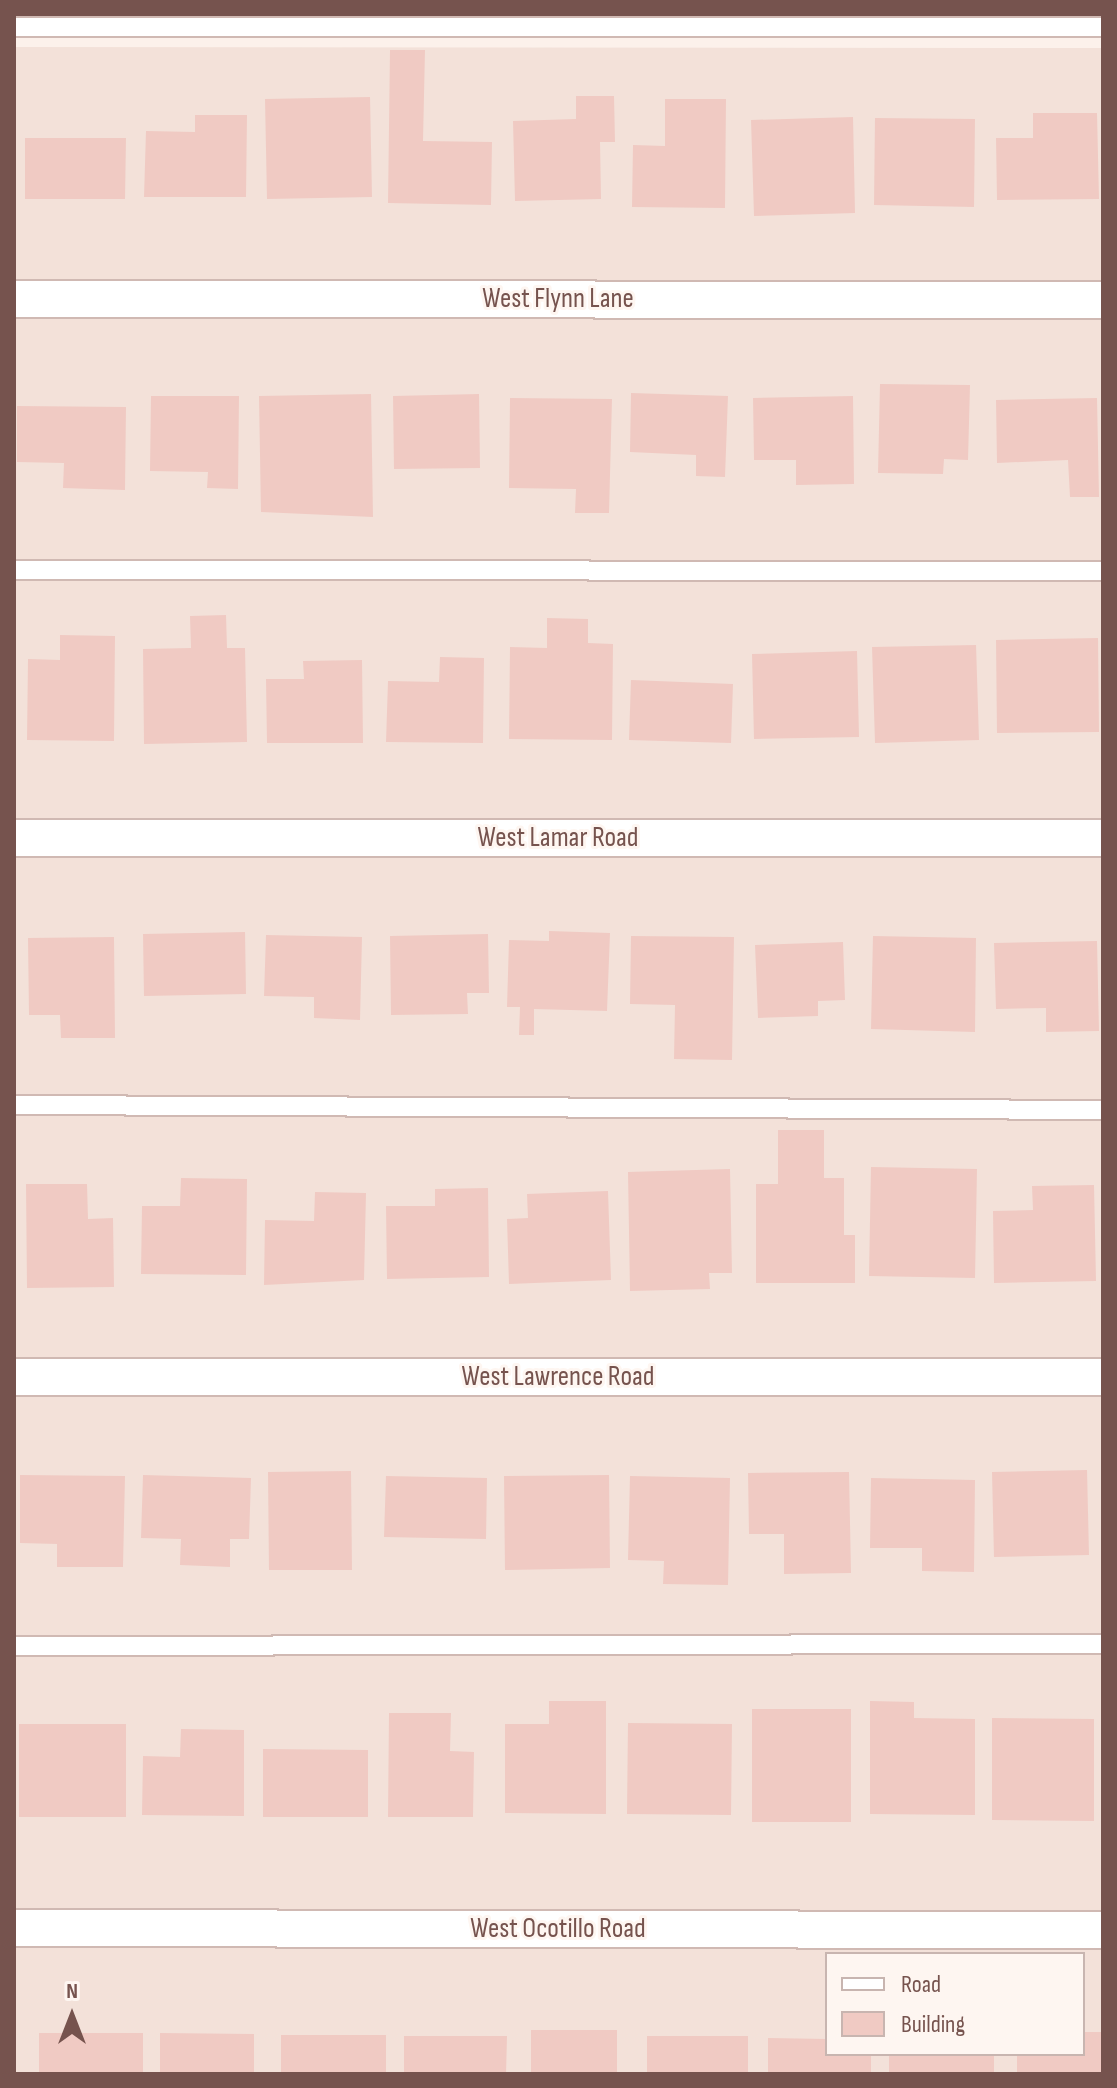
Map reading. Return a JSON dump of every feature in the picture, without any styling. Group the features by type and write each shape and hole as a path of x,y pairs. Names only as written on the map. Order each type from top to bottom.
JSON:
{"street":[{"name":"West Flynn Lane","path":"14,299 1103,300"},
{"name":"West Lamar Road","path":"14,838 1103,838"},
{"name":"West Lawrence Road","path":"14,1377 1103,1377"},
{"name":"West Ocotillo Road","path":"14,1928 1103,1930"}],"lane":[{"path":"14,27 1103,27"},
{"path":"14,570 1103,571"},
{"path":"14,1105 1103,1110"},
{"path":"14,1646 1103,1644"}],"shaded area":[{"path":"14,47 1103,48 1103,2074 14,2074"}],"building":[{"path":"390,50 425,50 423,141 492,142 491,205 388,203"},
{"path":"576,96 614,96 615,142 600,142 601,199 515,201 513,121 576,119"},
{"path":"370,97 372,197 267,199 265,99"},
{"path":"665,99 726,99 725,208 632,207 633,145 665,146"},
{"path":"1033,113 1097,113 1099,199 997,200 996,138 1033,138"},
{"path":"195,115 247,115 246,197 144,197 146,131 195,132"},
{"path":"853,117 855,213 754,216 751,120"},
{"path":"875,118 975,119 974,207 874,205"},
{"path":"25,138 126,138 125,199 25,199"},
{"path":"880,384 970,385 968,460 944,459 943,474 878,473"},
{"path":"631,393 728,396 725,477 696,476 696,455 630,452"},
{"path":"371,394 373,517 261,512 259,396"},
{"path":"479,394 480,468 394,469 393,396"},
{"path":"151,396 239,396 238,489 207,488 208,472 150,471"},
{"path":"853,396 854,484 796,485 796,460 754,460 753,398"},
{"path":"510,398 612,399 609,513 575,513 576,489 509,488"},
{"path":"1097,398 1099,497 1070,497 1068,460 997,463 996,400"},
{"path":"17,406 126,407 125,490 63,488 64,463 17,462"},
{"path":"226,615 227,648 245,648 247,742 144,744 143,649 191,648 190,616"},
{"path":"547,618 588,619 588,643 613,644 612,740 509,739 510,647 547,648"},
{"path":"60,635 115,636 114,741 27,740 28,659 60,660"},
{"path":"1098,638 1099,732 997,733 996,640"},
{"path":"976,645 979,740 875,743 872,647"},
{"path":"857,651 859,737 754,739 752,654"},
{"path":"440,657 484,658 483,743 386,742 388,681 439,682"},
{"path":"362,660 363,743 267,743 266,679 304,679 303,661"},
{"path":"631,680 733,684 731,743 629,740"},
{"path":"549,931 610,933 607,1011 534,1009 534,1035 519,1035 520,1007 507,1007 509,940 549,941"},
{"path":"245,932 246,994 144,996 143,934"},
{"path":"488,934 489,993 467,993 468,1014 391,1015 390,936"},
{"path":"266,935 362,937 360,1020 314,1018 314,997 264,996"},
{"path":"631,936 734,937 732,1060 674,1059 675,1005 630,1004"},
{"path":"873,936 976,938 975,1032 871,1029"},
{"path":"114,937 115,1038 61,1038 60,1015 29,1015 28,938"},
{"path":"1097,941 1099,1031 1046,1032 1046,1008 996,1009 994,943"},
{"path":"843,942 845,1000 818,1001 818,1016 758,1018 755,945"},
{"path":"778,1130 824,1130 824,1178 844,1178 844,1235 855,1235 855,1283 756,1283 756,1184 778,1184"},
{"path":"871,1167 977,1169 975,1278 869,1276"},
{"path":"730,1169 732,1273 709,1273 710,1289 630,1291 628,1172"},
{"path":"181,1178 247,1179 246,1275 141,1274 142,1206 180,1206"},
{"path":"26,1184 87,1184 88,1219 113,1218 114,1287 27,1288"},
{"path":"1094,1185 1096,1281 994,1283 993,1211 1033,1210 1032,1186"},
{"path":"488,1188 489,1277 387,1279 386,1206 435,1206 435,1189"},
{"path":"608,1191 611,1280 509,1284 507,1219 528,1218 527,1194"},
{"path":"315,1192 366,1193 364,1280 264,1285 265,1220 314,1221"},
{"path":"1087,1470 1089,1555 994,1557 992,1472"},
{"path":"351,1471 352,1570 269,1570 268,1472"},
{"path":"849,1472 851,1573 784,1574 784,1534 749,1534 748,1473"},
{"path":"20,1475 125,1476 123,1567 57,1567 57,1544 20,1543"},
{"path":"143,1475 251,1478 249,1539 230,1539 230,1567 180,1565 181,1539 141,1538"},
{"path":"609,1475 610,1568 505,1570 504,1476"},
{"path":"386,1476 487,1478 486,1539 384,1537"},
{"path":"630,1476 730,1478 728,1585 663,1584 664,1561 628,1560"},
{"path":"871,1478 975,1480 974,1572 922,1571 922,1548 870,1548"},
{"path":"549,1701 606,1701 606,1814 505,1813 505,1724 549,1724"},
{"path":"870,1701 914,1702 914,1718 975,1719 975,1815 870,1814"},
{"path":"752,1709 851,1709 851,1822 752,1822"},
{"path":"389,1713 451,1713 450,1751 474,1752 473,1817 388,1817"},
{"path":"992,1718 1094,1719 1094,1821 992,1820"},
{"path":"628,1723 732,1724 731,1815 627,1814"},
{"path":"19,1724 126,1724 126,1817 19,1817"},
{"path":"181,1729 244,1730 244,1816 142,1815 143,1756 180,1757"},
{"path":"263,1749 368,1750 368,1817 263,1817"},
{"path":"531,2030 617,2030 617,2074 531,2074"},
{"path":"1085,2032 1103,2032 1103,2074 1017,2074 1017,2056 1085,2056"},
{"path":"39,2033 143,2033 143,2074 39,2074"},
{"path":"160,2033 254,2034 254,2074 160,2074"},
{"path":"281,2035 386,2035 386,2074 281,2074"},
{"path":"404,2036 507,2036 506,2074 404,2074"},
{"path":"647,2036 748,2036 748,2074 647,2074"},
{"path":"768,2038 825,2039 825,2056 871,2056 871,2074 768,2074"},
{"path":"889,2056 994,2056 994,2074 889,2074"}]}
